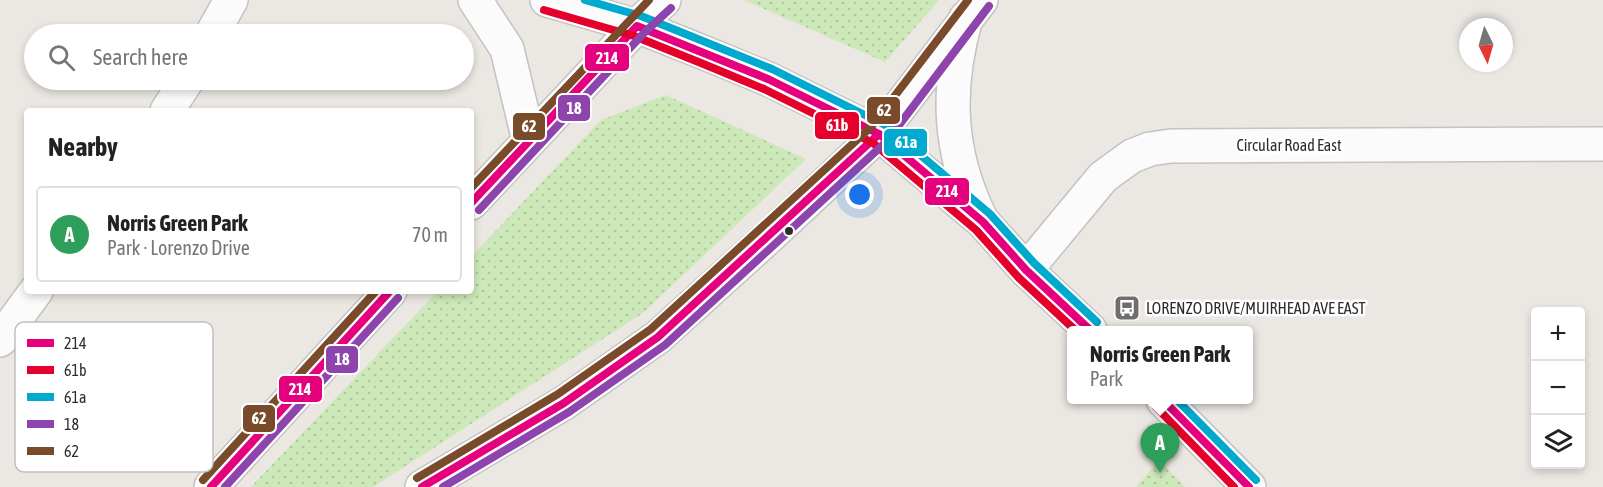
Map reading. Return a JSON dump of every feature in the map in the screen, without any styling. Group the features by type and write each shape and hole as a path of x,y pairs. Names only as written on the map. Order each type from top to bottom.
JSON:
{"street":[{"path":"218,24 231,0"},
{"path":"475,0 507,49 529,141"},
{"path":"547,0 637,26 768,79 879,134 982,222 1026,270 1086,326"},
{"path":"474,200 664,0"},
{"path":"422,487 564,403 658,337 879,134 973,9"},
{"path":"973,9 957,51 953,78 954,129 966,183 982,222"},
{"path":"168,108 180,90"},
{"name":"Circular Road East","path":"1026,270 1103,177 1132,156 1150,149 1182,146 1603,144"},
{"path":"0,340 34,294"},
{"path":"211,487 387,294"},
{"path":"1168,404 1250,487"}],"green space":[{"path":"744,0 939,0 885,62"},
{"path":"666,95 806,159 643,313 373,487 251,487 435,294 474,294 474,254 601,120"},
{"path":"1159,460 1185,487 1136,487"}],"transit line":[{"name":"61a","path":"585,0 641,16 772,69 885,125 990,214 1034,263 1097,322"},
{"name":"62","path":"474,185 649,0"},
{"name":"62","path":"417,478 558,394 651,329 871,127 968,0"},
{"name":"18","path":"443,487 569,412 665,345 887,141 989,6"},
{"name":"18","path":"479,210 644,33 671,8"},
{"name":"61b","path":"544,10 634,36 701,63 764,89 873,143 976,230 1019,278 1071,326"},
{"name":"214","path":"474,200 637,26 768,79 879,134 983,222 1026,270 1086,326"},
{"name":"214","path":"422,487 564,403 658,337 879,134"},
{"name":"62","path":"213,469 373,294"},
{"name":"214","path":"211,487 387,294"},
{"name":"18","path":"225,487 398,298"},
{"name":"214","path":"1167,404 1249,487"},
{"name":"61a","path":"1181,404 1256,480"},
{"name":"61b","path":"1156,407 1234,487"},
{"name":"62","path":"203,480 210,472"}],"place":[{"name":"LORENZO DRIVE/MUIRHEAD AVE EAST","path":"1127,308"},
{"name":"Norris Green Park","path":"1160,473"}]}
